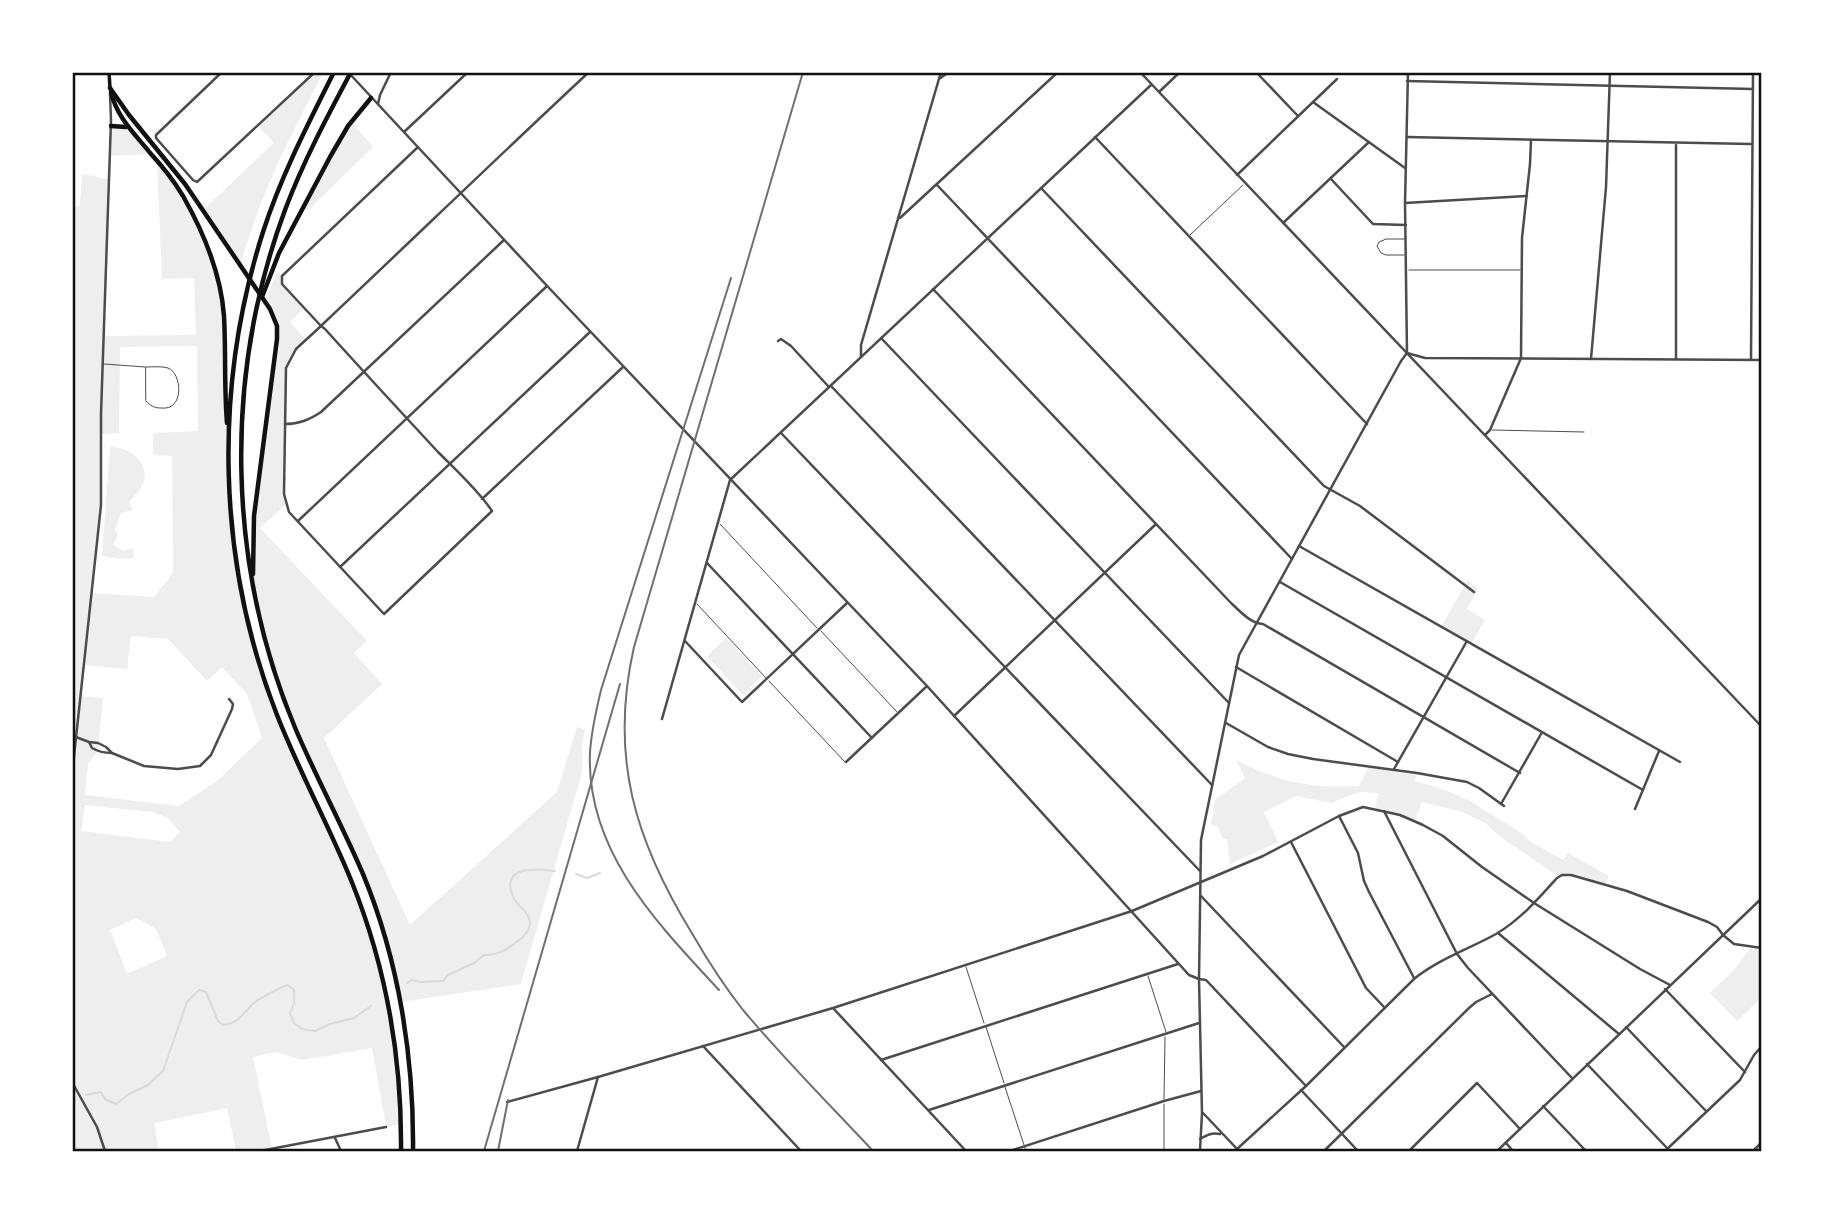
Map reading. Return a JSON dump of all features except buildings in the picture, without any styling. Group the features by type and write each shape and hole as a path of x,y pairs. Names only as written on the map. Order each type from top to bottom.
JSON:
{"highway":[{"path":"228,437 240,321 254,263 275,197 334,72"},
{"path":"349,72 306,159 285,209 255,314 244,388 241,456 243,511 253,587 263,631 285,700 296,730 364,877 393,970 411,1071 413,1151"},
{"path":"110,88 127,127 169,175 183,197 212,258 224,316 230,513 247,620 276,713 352,883 382,975 399,1087 401,1151"},
{"path":"110,88 186,184 270,309 277,326 254,516 253,587"},
{"path":"255,314 279,253 330,158 348,126 371,98"},
{"path":"111,123 127,127"}],"main road":[{"path":"109,72 110,88"}],"street":[{"path":"222,72 157,132 156,138 197,182 315,72"},
{"path":"349,72 590,332 927,686 1178,964 1189,975 1206,980 1306,1086"},
{"path":"377,104 391,72"},
{"path":"404,132 468,72"},
{"path":"418,148 282,276 281,280 282,284 321,326 450,464 482,499 492,509 492,513 384,614 289,512 284,494 286,368 296,349 321,326 437,217 460,192 589,72"},
{"path":"861,357 861,345 941,72"},
{"path":"939,79 949,72"},
{"path":"898,221 1058,72"},
{"path":"1140,72 1762,727"},
{"path":"1159,92 1180,72"},
{"path":"1256,72 1298,116"},
{"path":"1200,1151 1201,840 1239,655 1407,353 1405,168 1408,72"},
{"path":"1591,359 1606,187 1610,72"},
{"path":"1751,360 1753,72"},
{"path":"1237,175 1337,79"},
{"path":"1407,81 1753,89"},
{"path":"662,719 730,480 1152,85"},
{"path":"72,775 101,505 100,414 110,88"},
{"path":"1313,102 1405,168"},
{"path":"1094,137 1367,424"},
{"path":"1407,137 1751,144"},
{"path":"1485,435 1490,430 1521,358 1522,238 1531,140"},
{"path":"1283,223 1369,142"},
{"path":"1676,144 1676,359"},
{"path":"1330,178 1373,224 1406,225"},
{"path":"937,186 1292,559"},
{"path":"1041,188 1324,486 1366,511 1474,592"},
{"path":"1405,202 1527,196"},
{"path":"285,424 298,424 321,412 504,240"},
{"path":"298,520 547,286"},
{"path":"933,289 1250,621 1263,624 1520,773"},
{"path":"340,567 590,332"},
{"path":"881,338 1229,703"},
{"path":"778,341 781,339 791,346 1212,785"},
{"path":"1407,353 1424,358 1762,360"},
{"path":"482,499 624,367"},
{"path":"781,433 1200,872"},
{"path":"954,716 1156,524"},
{"path":"1299,546 1680,762"},
{"path":"706,563 872,738"},
{"path":"1280,582 1643,790"},
{"path":"685,641 742,702 847,603"},
{"path":"1394,770 1467,641"},
{"path":"1236,667 1398,762"},
{"path":"846,762 927,686"},
{"path":"76,737 98,743 131,762 159,768 200,766 211,755 232,709 233,705 229,699"},
{"path":"1226,723 1268,747 1288,754 1455,779 1479,788 1503,805 1542,733"},
{"path":"89,742 97,751 112,753"},
{"path":"1635,808 1659,751"},
{"path":"507,1102 833,1007 1132,911 1263,856 1339,816 1363,807 1423,824 1534,903 1670,985"},
{"path":"1384,811 1457,954 1572,1078"},
{"path":"1339,816 1357,853 1369,892 1414,979"},
{"path":"1291,842 1366,988 1384,1007"},
{"path":"1202,1112 1238,1150 1414,979 1430,967 1498,933 1515,921 1562,875 1571,875 1627,891 1708,922 1734,944 1762,948"},
{"path":"1201,896 1345,1047"},
{"path":"1497,1151 1762,898"},
{"path":"1498,933 1619,1034"},
{"path":"881,1060 1178,964"},
{"path":"1665,989 1745,1072"},
{"path":"1324,1151 1476,1002 1492,994"},
{"path":"833,1007 966,1151"},
{"path":"929,1110 1200,1023"},
{"path":"1626,1027 1706,1111"},
{"path":"703,1046 801,1151"},
{"path":"1587,1064 1666,1150 1740,1080 1754,1055 1762,1047"},
{"path":"577,1151 598,1077"},
{"path":"1409,1151 1478,1083 1520,1129"},
{"path":"72,1084 97,1127 106,1151"},
{"path":"1301,1090 1358,1151"},
{"path":"1010,1151 1025,1149 1164,1101 1202,1091"},
{"path":"1543,1106 1586,1151"},
{"path":"260,1151 386,1127"},
{"path":"1200,1139 1214,1133 1223,1134"},
{"path":"334,1137 341,1151"},
{"path":"1753,1151 1762,1142"},
{"path":"1506,1143 1513,1151"}],"lane":[{"path":"1189,236 1245,183"},
{"path":"1406,239 1386,239 1377,246 1381,253 1386,255 1406,255"},
{"path":"1406,271 1521,270"},
{"path":"102,364 166,367 172,370 178,379 177,402 170,408 155,408 146,401 146,367"},
{"path":"1490,430 1584,432"},
{"path":"718,523 899,713"},
{"path":"696,603 846,762"},
{"path":"966,965 1025,1149"},
{"path":"1147,974 1166,1034 1164,1151"}],"shaded area":[{"path":"315,72 323,72 280,158 260,205 240,264 203,210 274,143 258,126"},
{"path":"351,122 373,147 307,211 303,208"},
{"path":"111,126 127,127 152,154 110,156"},
{"path":"157,160 183,197 212,258 224,315 230,513 246,620 276,713 339,851 367,923 389,1010 401,1124 386,1127 372,1048 302,1060 275,1052 253,1057 272,1149 279,1148 280,1151 236,1151 227,1108 154,1123 159,1151 72,1151 72,208 80,205 82,175 109,179 103,336 196,335 194,278 162,279","holes":["197,346 198,431 153,433 153,455 172,456 173,573 154,597 92,593 101,505 101,434 119,433 120,347","131,636 168,639 207,681 222,667 247,694 262,738 217,781 179,806 85,795 88,764 98,751 103,698 80,696 84,665 127,669","85,805 153,812 168,818 180,832 170,842 81,831","136,918 156,929 167,956 127,974 110,930"]},
{"path":"278,271 283,284 304,308 290,322 306,340 296,349 286,368 286,504 260,528 367,641 354,653 382,684 324,738 410,925 557,792 577,727 585,730 582,772 521,984 400,1002 393,970 364,877 296,730 274,669 253,587 254,516 277,326 265,301"},
{"path":"110,447 131,453 137,457 144,469 142,486 129,502 133,510 121,513 115,530 118,535 113,544 122,551 133,548 134,558 102,556"},
{"path":"1468,580 1478,589 1467,609 1485,620 1471,644 1441,627"},
{"path":"726,638 762,676 743,695 707,656"},
{"path":"1236,760 1266,774 1310,785 1359,786 1369,767 1417,773 1415,781 1470,801 1563,860 1568,853 1609,876 1605,885 1571,875 1559,877 1485,823 1463,812 1422,802 1414,821 1375,809 1378,793 1361,792 1331,803 1296,796 1264,812 1278,842 1230,864 1227,839 1223,839 1218,827 1211,824 1215,800 1245,778"},
{"path":"1751,947 1762,948 1762,997 1737,1021 1710,993 1733,971"}],"waterway":[{"path":"407,983 411,980 443,981 448,975 474,963 484,955 498,953 514,944 526,934 530,922 513,897 511,879 522,871 555,871"},
{"path":"576,874 587,878 600,873"},
{"path":"86,1095 101,1092 105,1099 116,1104 148,1085 163,1071 187,1002 199,990 206,992 218,1021 223,1025 238,1020 256,1001 288,985 294,990 294,1003 290,1013 294,1023 302,1029 315,1031 354,1018 371,1006"},
{"path":"72,1105 76,1101"}],"railway":[{"path":"803,72 634,647 627,687 626,762 642,832 656,866 710,964 759,1028 873,1151"},
{"path":"719,990 650,911 613,853 600,822 592,789 590,753 601,690 731,278"},
{"path":"484,1151 620,684"},
{"path":"498,1151 508,1100"}]}
